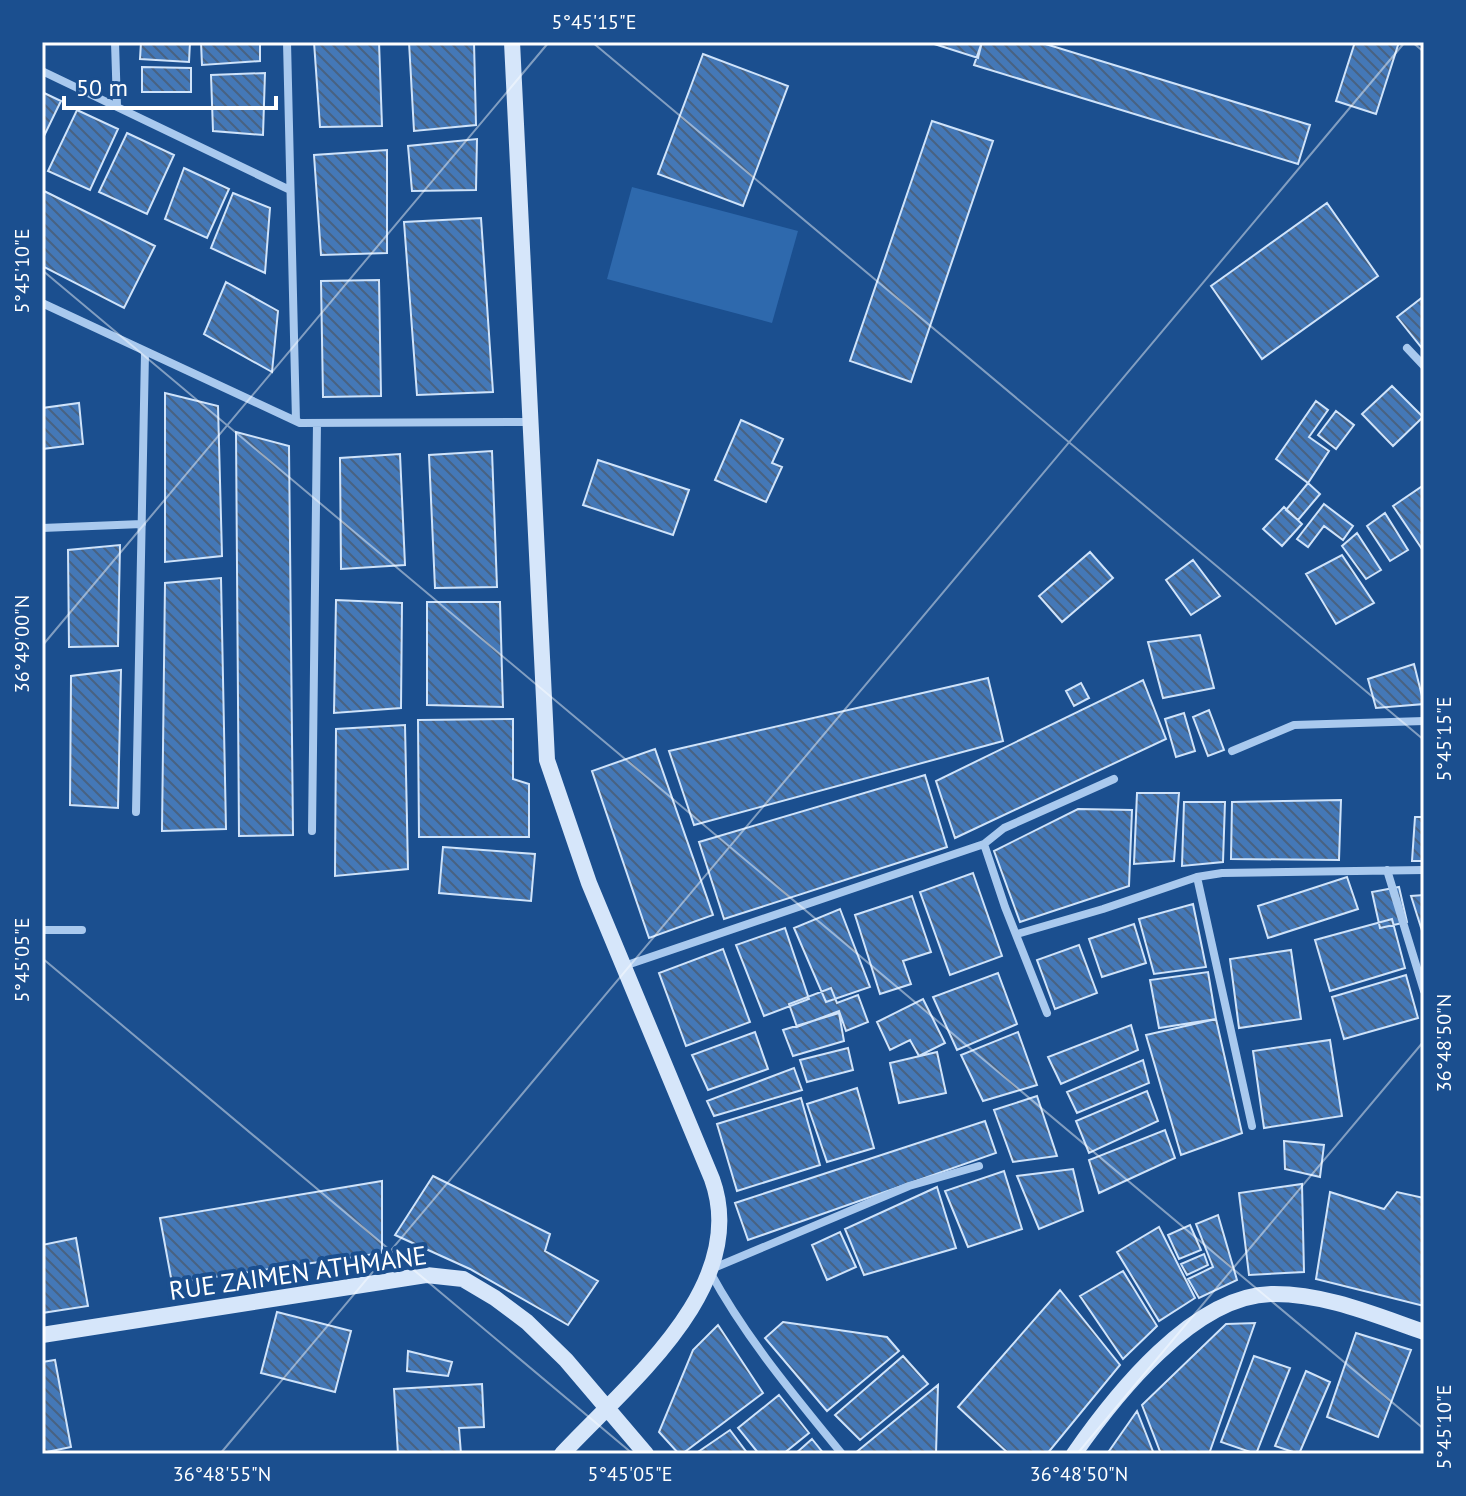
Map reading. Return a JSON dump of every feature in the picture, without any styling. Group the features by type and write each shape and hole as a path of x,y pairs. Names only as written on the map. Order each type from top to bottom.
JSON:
{"main road":[{"path":"512,42 547,760 589,883 718,1197 719,1234 709,1270 683,1322 562,1454"},
{"name":"RUE ZAIMEN ATHMANE","path":"42,1335 426,1275 463,1279 527,1322 566,1360 646,1454"},
{"path":"1074,1454 1106,1412 1165,1349 1208,1314 1230,1302 1268,1294 1293,1295 1335,1303 1424,1332"}],"street":[{"path":"115,42 117,106"},
{"path":"287,42 296,421"},
{"path":"42,71 290,190"},
{"path":"42,303 296,421 531,422"},
{"path":"1407,348 1422,361"},
{"path":"136,812 145,353"},
{"path":"312,831 317,423"},
{"path":"42,528 142,524"},
{"path":"1232,751 1294,725 1424,721"},
{"path":"624,967 984,844 1004,828 1114,779"},
{"path":"984,844 1047,1013"},
{"path":"1387,870 1424,991"},
{"path":"1017,934 1197,877 1222,873 1424,870"},
{"path":"1197,877 1252,1126"},
{"path":"42,930 82,930"},
{"path":"842,1454 761,1354 729,1307 709,1270 909,1186 979,1166"}],"shaded area":[{"path":"632,187 798,231 772,323 607,279"}],"building":[{"path":"141,42 190,42 189,62 140,59"},
{"path":"201,42 260,42 260,61 202,65"},
{"path":"314,42 379,42 382,126 320,127"},
{"path":"409,42 474,42 476,125 414,131"},
{"path":"928,42 982,42 978,58"},
{"path":"982,42 1039,42 1310,125 1298,164 974,65"},
{"path":"1355,42 1399,42 1376,114 1336,101"},
{"path":"703,54 788,86 743,206 658,174"},
{"path":"142,67 191,68 191,92 142,92"},
{"path":"265,73 263,135 213,131 211,75"},
{"path":"42,92 61,101 42,140"},
{"path":"77,110 118,129 90,190 48,171"},
{"path":"932,121 993,141 911,382 850,361"},
{"path":"127,133 174,155 147,214 99,192"},
{"path":"477,139 476,190 412,191 408,146"},
{"path":"387,150 387,253 321,255 314,155"},
{"path":"184,168 229,189 207,238 165,219"},
{"path":"42,190 155,246 124,308 42,266"},
{"path":"233,193 270,208 265,273 211,248"},
{"path":"1327,203 1378,276 1262,359 1211,286"},
{"path":"481,218 493,392 417,395 404,222"},
{"path":"379,280 381,396 323,397 321,281"},
{"path":"226,282 278,311 272,372 204,334"},
{"path":"1424,296 1424,344 1421,347 1397,317"},
{"path":"1392,386 1423,417 1393,446 1362,414"},
{"path":"165,393 218,406 222,556 165,562"},
{"path":"1316,401 1328,410 1309,437 1329,451 1308,483 1276,459"},
{"path":"79,403 83,444 42,449 42,408"},
{"path":"1336,411 1354,425 1336,449 1318,435"},
{"path":"741,420 783,439 772,463 782,467 766,502 715,480"},
{"path":"236,432 289,446 293,835 239,836"},
{"path":"492,451 497,587 435,588 429,455"},
{"path":"400,454 405,565 341,569 340,458"},
{"path":"598,460 689,490 673,535 583,505"},
{"path":"1308,483 1320,494 1298,520 1286,510"},
{"path":"1424,485 1424,552 1393,506"},
{"path":"1324,504 1353,526 1343,540 1324,526 1308,547 1297,539"},
{"path":"1284,507 1302,524 1282,546 1263,529"},
{"path":"1385,513 1408,550 1390,561 1367,526"},
{"path":"1357,533 1381,570 1366,579 1342,546"},
{"path":"120,545 118,646 69,647 68,550"},
{"path":"1090,552 1113,578 1062,622 1039,596"},
{"path":"1342,555 1374,603 1336,624 1306,574"},
{"path":"1193,560 1220,596 1191,615 1166,580"},
{"path":"221,578 226,829 162,831 165,583"},
{"path":"336,600 402,603 401,708 334,713"},
{"path":"427,602 500,602 503,707 427,705"},
{"path":"1200,635 1214,688 1163,698 1148,642"},
{"path":"1414,664 1424,704 1376,708 1368,679"},
{"path":"121,670 118,808 70,805 71,676"},
{"path":"988,678 1003,741 694,825 669,751"},
{"path":"1143,680 1166,739 955,838 936,781"},
{"path":"42,682 44,682 42,792"},
{"path":"1081,683 1089,698 1074,706 1066,691"},
{"path":"1209,710 1224,750 1208,756 1193,717"},
{"path":"1184,713 1195,751 1176,757 1165,719"},
{"path":"513,719 513,779 529,784 529,837 419,837 418,720"},
{"path":"405,725 408,869 335,876 336,729"},
{"path":"655,749 713,915 649,938 592,771"},
{"path":"925,775 947,847 724,919 699,842"},
{"path":"1137,793 1179,793 1174,861 1134,864"},
{"path":"1341,800 1339,860 1231,859 1232,802"},
{"path":"1184,802 1225,802 1223,862 1182,866"},
{"path":"1078,809 1132,810 1129,886 1020,922 994,851"},
{"path":"1415,817 1424,817 1424,861 1412,861"},
{"path":"443,847 535,854 531,901 439,893"},
{"path":"973,873 1002,956 950,975 920,892"},
{"path":"1347,877 1358,909 1268,938 1258,906"},
{"path":"1399,887 1407,922 1380,928 1372,892"},
{"path":"1424,895 1424,937 1411,896"},
{"path":"912,896 931,952 903,961 911,984 880,994 855,915"},
{"path":"1193,904 1206,967 1154,974 1139,919"},
{"path":"840,909 870,987 826,1002 794,928"},
{"path":"1392,919 1405,968 1330,991 1315,940"},
{"path":"1134,924 1146,963 1102,977 1089,939"},
{"path":"785,928 809,999 764,1016 736,945"},
{"path":"1079,945 1097,993 1055,1009 1037,960"},
{"path":"723,949 750,1022 686,1046 659,973"},
{"path":"1291,950 1301,1019 1239,1028 1230,959"},
{"path":"1208,972 1216,1019 1159,1028 1150,980"},
{"path":"998,973 1017,1024 957,1050 933,997"},
{"path":"1406,975 1418,1018 1344,1039 1332,997"},
{"path":"831,988 837,1003 858,995 868,1022 846,1031 839,1011 797,1027 789,1004"},
{"path":"923,999 945,1043 919,1056 910,1040 890,1050 877,1022"},
{"path":"839,1013 844,1041 793,1056 783,1030"},
{"path":"1216,1019 1242,1133 1181,1155 1146,1035"},
{"path":"1131,1025 1138,1050 1061,1084 1048,1057"},
{"path":"755,1032 768,1069 708,1090 692,1055"},
{"path":"1018,1032 1037,1085 983,1101 961,1055"},
{"path":"1330,1040 1342,1116 1264,1128 1253,1051"},
{"path":"848,1048 853,1070 807,1082 800,1060"},
{"path":"937,1052 946,1093 899,1103 890,1063"},
{"path":"1143,1060 1149,1083 1077,1113 1067,1092"},
{"path":"794,1068 802,1090 714,1116 707,1101"},
{"path":"857,1088 874,1148 827,1162 807,1104"},
{"path":"1147,1091 1158,1121 1089,1153 1076,1121"},
{"path":"1037,1096 1057,1156 1013,1162 994,1110"},
{"path":"801,1098 820,1165 737,1191 717,1124"},
{"path":"985,1121 996,1153 748,1240 735,1203"},
{"path":"1165,1130 1175,1158 1099,1193 1089,1160"},
{"path":"1284,1141 1324,1145 1320,1177 1285,1169"},
{"path":"1073,1169 1083,1211 1039,1229 1017,1176"},
{"path":"1004,1171 1022,1229 968,1247 945,1191"},
{"path":"433,1176 550,1234 545,1251 598,1281 568,1325 470,1269 395,1235"},
{"path":"382,1181 382,1253 172,1283 160,1218"},
{"path":"1302,1184 1304,1272 1249,1275 1239,1193"},
{"path":"937,1187 956,1248 864,1275 845,1229"},
{"path":"1330,1192 1384,1209 1397,1192 1424,1198 1424,1306 1316,1279"},
{"path":"1218,1215 1237,1280 1199,1298 1188,1279 1213,1267 1196,1224"},
{"path":"1190,1225 1201,1250 1179,1259 1168,1235"},
{"path":"1159,1227 1195,1298 1159,1321 1117,1252"},
{"path":"840,1232 856,1267 827,1280 812,1245"},
{"path":"76,1238 88,1306 42,1313 42,1245"},
{"path":"1204,1254 1208,1265 1187,1275 1181,1264"},
{"path":"1123,1271 1157,1326 1123,1359 1080,1296"},
{"path":"1060,1290 1120,1365 1047,1454 1009,1454 958,1407"},
{"path":"277,1312 351,1331 335,1392 261,1373"},
{"path":"783,1322 887,1337 899,1351 827,1411 765,1338"},
{"path":"1255,1323 1209,1454 1161,1454 1142,1405 1226,1324"},
{"path":"718,1325 763,1393 679,1454 659,1432 693,1350"},
{"path":"1356,1333 1411,1350 1378,1437 1327,1417"},
{"path":"408,1351 452,1362 448,1376 407,1371"},
{"path":"903,1356 928,1384 860,1440 835,1415"},
{"path":"1254,1356 1290,1368 1256,1454 1221,1442"},
{"path":"55,1360 71,1447 42,1453 42,1362"},
{"path":"1306,1371 1330,1382 1299,1454 1275,1446"},
{"path":"482,1384 484,1427 459,1428 461,1454 398,1454 394,1389"},
{"path":"938,1385 936,1454 854,1454"},
{"path":"779,1395 809,1433 783,1454 759,1454 738,1428"},
{"path":"1137,1411 1154,1454 1107,1454"},
{"path":"730,1430 748,1454 695,1454"},
{"path":"812,1439 824,1454 795,1454"}]}
